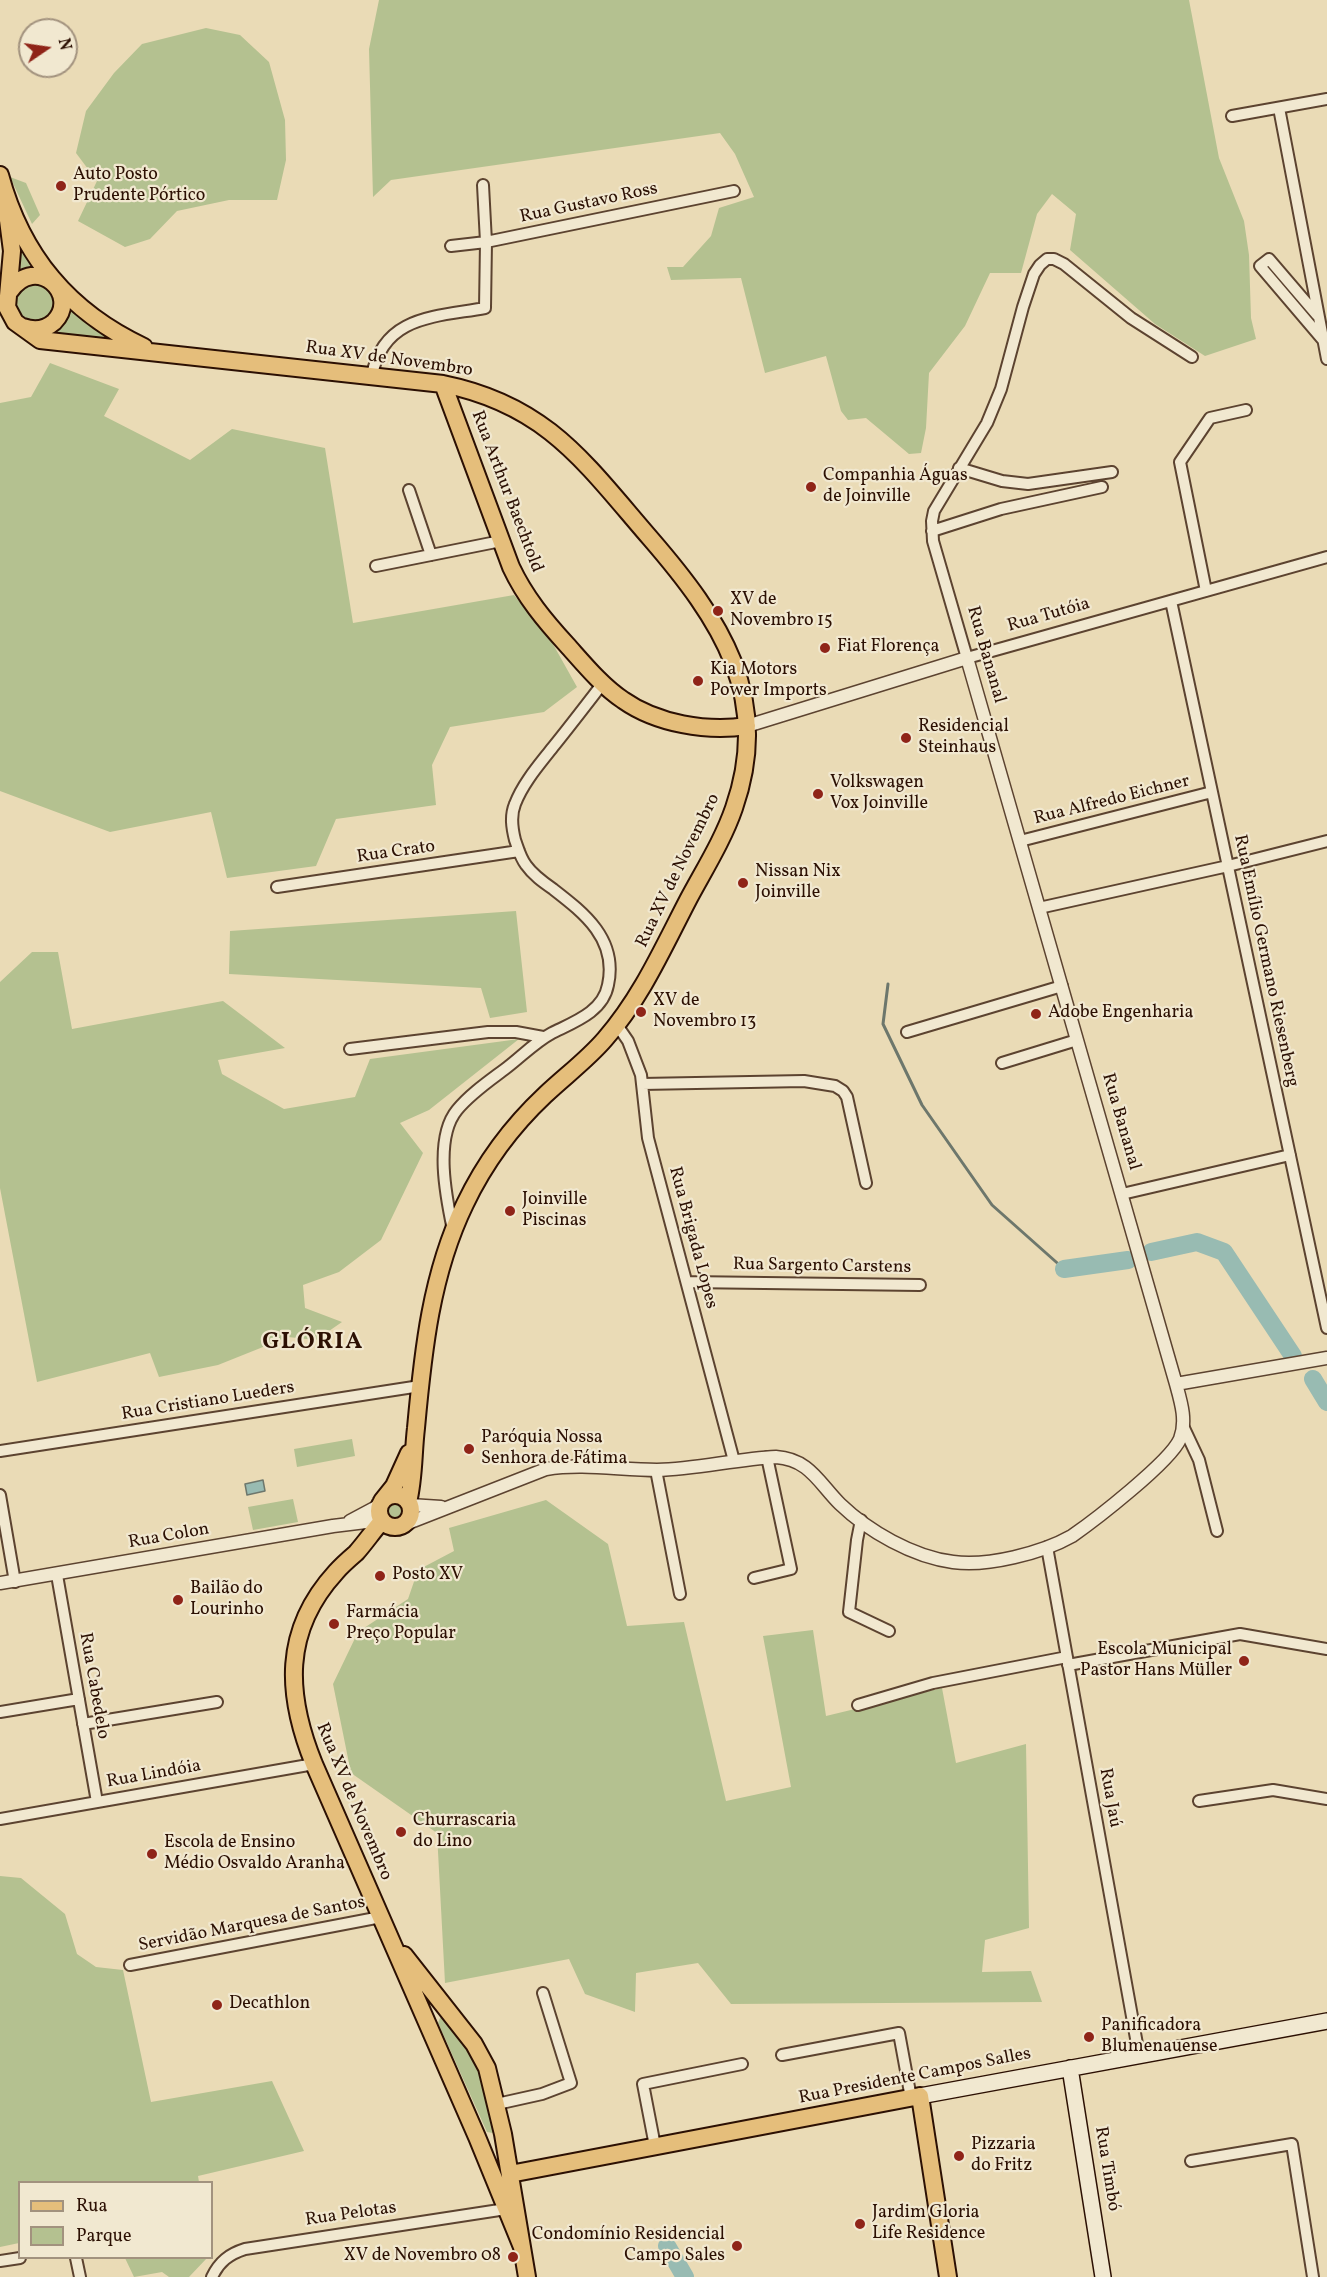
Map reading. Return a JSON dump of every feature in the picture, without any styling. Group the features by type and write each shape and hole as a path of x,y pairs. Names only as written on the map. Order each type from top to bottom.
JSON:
{"main road":[{"name":"Rua XV de Novembro","path":"0,175 25,236 42,267 55,284 99,323 155,352"},
{"name":"Rua XV de Novembro","path":"0,196 8,220 10,236 10,291 7,307 15,322 34,336 46,342 443,384 481,393 523,412 548,429 587,466 668,559 705,605 733,659 743,694 747,726 743,771 733,811 649,976 616,1025 597,1048 543,1096 511,1131 479,1176 453,1230 434,1291 420,1386 409,1504"},
{"path":"10,291 22,278 40,275 55,284 60,292 62,302 56,319 40,329 22,327"},
{"name":"Rua Arthur Baechtold","path":"443,384 518,582 534,606 571,649 603,683 623,700 657,717 712,728 747,726"},
{"name":"Rua XV de Novembro","path":"356,1553 382,1511 415,1441"},
{"path":"391,1495 396,1495 409,1504 409,1518 401,1526 389,1526 382,1511 391,1495"},
{"name":"Rua XV de Novembro","path":"401,1526 356,1553 335,1572 317,1598 301,1632 296,1650 293,1677 296,1709 314,1764 477,2137 522,2247"},
{"name":"Rua XV de Novembro","path":"390,1937 481,2055 487,2068 503,2134 527,2277"},
{"path":"425,2018 438,2013 446,2014 455,2020"},
{"name":"Rua Presidente Campos Salles","path":"510,2174 1327,2021"},
{"name":"Rua Timbó","path":"1070,2068 1103,2277"},
{"path":"916,2097 948,2277"},
{"path":"477,2137 493,2144 500,2140 503,2134"}],"street":[{"path":"1232,116 1327,99"},
{"path":"1279,108 1327,359"},
{"path":"372,375 375,363 386,342 406,325 420,319 485,308 486,242 483,185"},
{"name":"Rua Gustavo Ross","path":"451,246 486,242 734,191"},
{"path":"1325,342 1260,266 1269,259 1327,326"},
{"name":"Rua Bananal","path":"1183,1426 1182,1404 932,531 934,512 994,407 1030,285 1040,265 1047,260 1064,264 1131,318 1192,357"},
{"path":"1206,591 1180,462 1210,418 1246,410"},
{"path":"958,468 1002,481 1028,484 1112,472"},
{"path":"932,531 1001,509 1102,487"},
{"path":"409,490 431,555"},
{"path":"376,566 501,541"},
{"name":"Rua Tutóia","path":"747,726 967,658 1327,557"},
{"name":"Rua Emílio Germano Riesenberg","path":"1171,601 1327,1328"},
{"path":"453,1230 448,1202 445,1155 446,1134 456,1111 543,1037 585,1017 596,1008 605,996 609,984 608,955 602,939 585,914 535,875 527,866 519,851 512,823 515,804 532,774 603,683"},
{"name":"Rua Alfredo Eichner","path":"1020,841 1212,792"},
{"path":"1039,908 1228,866 1327,841"},
{"name":"Rua Crato","path":"278,887 519,851"},
{"path":"907,1032 1062,986"},
{"name":"Rua Brigada Lopes","path":"616,1025 628,1041 637,1059 648,1138 734,1461"},
{"path":"350,1049 488,1032 516,1032 543,1037"},
{"path":"1002,1063 1077,1041"},
{"path":"642,1084 804,1081 835,1086 847,1097 866,1183"},
{"path":"1122,1194 1290,1155"},
{"name":"Rua Sargento Carstens","path":"687,1282 920,1285"},
{"path":"1176,1384 1327,1358"},
{"name":"Rua Cristiano Lueders","path":"0,1451 420,1386"},
{"path":"1183,1426 1198,1460 1217,1531"},
{"path":"401,1526 546,1469 590,1467 656,1470 767,1457 791,1459 804,1465 839,1502 861,1521 907,1548 954,1563 978,1562 1005,1558 1047,1547 1063,1541 1080,1530 1164,1460 1175,1448 1183,1426"},
{"path":"754,1578 791,1569 767,1457"},
{"path":"656,1470 680,1594"},
{"path":"0,1495 15,1582"},
{"path":"409,1504 448,1508"},
{"name":"Rua Colon","path":"0,1583 343,1524 382,1511"},
{"path":"861,1521 856,1540 849,1612 889,1631"},
{"name":"Rua Jaú","path":"1047,1547 1139,2055"},
{"name":"Rua Cabedelo","path":"57,1575 97,1802"},
{"path":"858,1705 924,1685 1240,1634 1327,1649"},
{"path":"0,1712 79,1699"},
{"path":"83,1724 217,1702"},
{"name":"Rua Lindóia","path":"0,1818 314,1764"},
{"path":"1199,1801 1273,1791 1327,1799"},
{"name":"Servidão Marquesa de Santos","path":"130,1965 381,1917"},
{"path":"497,2104 542,2094 571,2083 543,1993"},
{"path":"782,2055 899,2032 916,2097"},
{"path":"655,2146 643,2085 742,2064"},
{"path":"1191,2162 1292,2144 1313,2277"},
{"name":"Rua Pelotas","path":"212,2277 231,2253 252,2247 506,2209"},
{"path":"0,2261 18,2258"},
{"path":"76,2259 80,2277"}],"green space":[{"path":"379,0 1189,0 1219,158 1244,221 1249,255 1251,318 1256,339 1205,356 1155,324 1070,250 1076,214 1052,194 1037,214 1021,273 990,273 965,326 929,373 926,428 921,453 909,454 866,418 848,420 841,411 826,356 765,373 741,278 671,280 667,267 683,267 711,236 719,208 754,197 735,154 720,133 391,180 373,197 369,49"},
{"path":"206,28 240,35 269,62 285,120 286,160 277,200 229,200 177,211 150,239 125,247 78,221 97,181 76,153 86,111 114,73 142,44"},
{"path":"10,177 26,183 40,215 32,224"},
{"path":"14,228 37,270 14,280"},
{"path":"38,281 55,294 53,315 34,324 16,314 15,299 20,288"},
{"path":"67,304 125,345 45,334"},
{"path":"50,363 119,389 104,416 190,460 232,429 325,448 353,623 514,595 549,637 577,687 544,712 450,727 432,765 436,805 336,819 316,866 227,878 211,812 110,832 0,791 0,403 31,397"},
{"path":"516,911 527,1012 490,1018 481,988 229,974 230,931"},
{"path":"32,952 58,952 72,1029 223,1001 285,1048 218,1060 222,1074 284,1109 355,1097 370,1059 519,1039 429,1110 400,1123 423,1153 381,1240 339,1272 303,1285 305,1308 342,1322 316,1340 288,1337 218,1365 159,1377 150,1353 37,1382 0,1188 0,982"},
{"path":"352,1439 355,1456 297,1467 294,1449"},
{"path":"293,1499 298,1522 253,1530 248,1507"},
{"path":"546,1500 608,1544 627,1626 684,1622 726,1801 791,1787 763,1636 813,1630 826,1716 942,1688 956,1763 1026,1744 1029,1928 985,1940 982,1972 1031,1971 1042,2002 731,2004 698,1963 636,1973 635,2012 585,1994 569,1959 445,1983 437,1833 351,1773 333,1684 358,1632 408,1599 418,1570 454,1551 449,1528"},
{"path":"395,1501 401,1504 404,1510 401,1516 395,1519 389,1516 386,1510 389,1504"},
{"path":"0,1876 21,1878 65,1914 77,1954 96,1967 123,1970 151,2102 272,2081 304,2151 198,2176 199,2181 18,2181 18,2243 0,2247"},
{"path":"440,2018 443,2018 475,2052 495,2131 493,2133 487,2132 438,2023"},
{"path":"125,2259 206,2259 189,2277 169,2277 162,2272 134,2277"}],"water":[{"path":"263,1480 265,1491 247,1495 245,1484"}],"waterway":[{"path":"888,984 883,1024 922,1105 992,1205 1064,1269"},
{"path":"1151,1252 1197,1242 1224,1252 1293,1356"},
{"path":"1064,1269 1128,1260"},
{"path":"1313,1379 1327,1402"},
{"path":"667,2246 685,2277"}],"place":[{"name":"Auto Posto Prudente Pórtico","path":"61,186"},
{"name":"Companhia Águas de Joinville","path":"811,487"},
{"name":"XV de Novembro 15","path":"718,611"},
{"name":"Fiat Florença","path":"825,648"},
{"name":"Kia Motors Power Imports","path":"698,681"},
{"name":"Residencial Steinhaus","path":"906,738"},
{"name":"Volkswagen Vox Joinville","path":"818,794"},
{"name":"Nissan Nix Joinville","path":"743,883"},
{"name":"XV de Novembro 13","path":"641,1012"},
{"name":"Adobe Engenharia","path":"1036,1014"},
{"name":"Joinville Piscinas","path":"510,1211"},
{"name":"Paróquia Nossa Senhora de Fátima","path":"469,1449"},
{"name":"Posto XV","path":"380,1576"},
{"name":"Bailão do Lourinho","path":"178,1600"},
{"name":"Farmácia Preço Popular","path":"334,1624"},
{"name":"Escola Municipal Pastor Hans Müller","path":"1244,1661"},
{"name":"Churrascaria do Lino","path":"401,1832"},
{"name":"Escola de Ensino Médio Osvaldo Aranha","path":"152,1854"},
{"name":"Decathlon","path":"217,2005"},
{"name":"Panificadora Blumenauense","path":"1089,2037"},
{"name":"Pizzaria do Fritz","path":"959,2156"},
{"name":"Jardim Gloria Life Residence","path":"860,2224"},
{"name":"Condomínio Residencial Campo Sales","path":"737,2246"},
{"name":"XV de Novembro 08","path":"513,2257"}],"district":[{"name":"GLÓRIA","path":"313,1344"}]}
